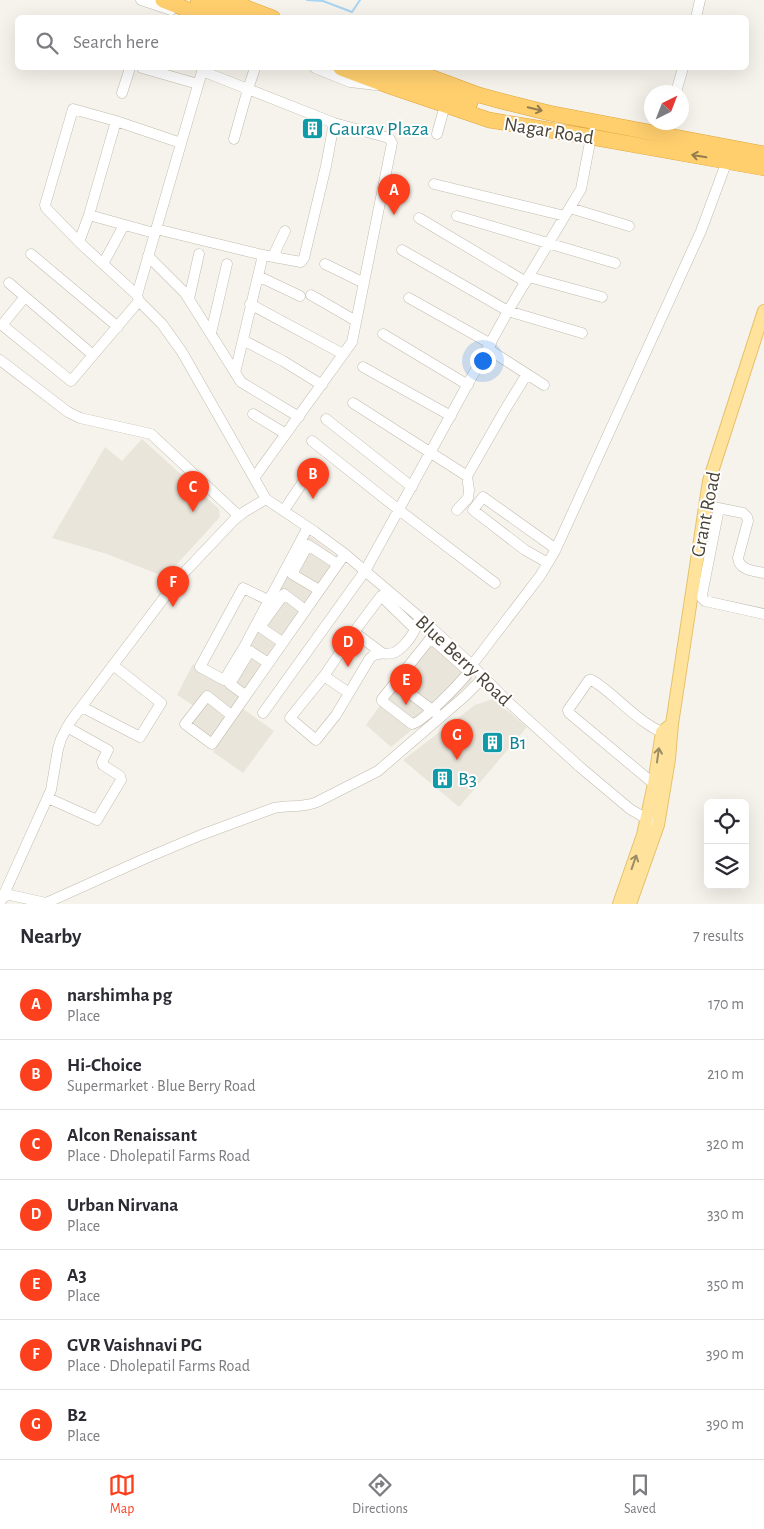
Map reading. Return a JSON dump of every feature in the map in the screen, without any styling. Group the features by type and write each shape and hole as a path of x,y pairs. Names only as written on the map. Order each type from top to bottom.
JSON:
{"highway":[{"path":"163,0 201,15"},
{"path":"198,0 235,15"},
{"path":"226,0 265,15"},
{"name":"Nagar Road","path":"346,70 497,122 764,168"},
{"path":"375,70 477,105 497,100 497,122"},
{"name":"Nagar Road","path":"412,70 497,100 549,113 644,125"},
{"name":"Nagar Road","path":"674,130 764,154"}],"main road":[{"name":"Grant Road","path":"619,904 643,835 652,822 654,784 668,730 709,481 764,311"},
{"name":"Grant Road","path":"630,904 669,759 668,730"}],"street":[{"path":"141,0 183,15"},
{"path":"697,15 700,0"},
{"path":"122,93 129,70"},
{"path":"149,70 198,84"},
{"path":"24,298 1,324 71,381 118,327 138,298 148,256 202,70"},
{"path":"204,70 334,123 389,138 392,143 352,342 254,478"},
{"path":"234,139 254,70"},
{"path":"320,70 356,84 392,87"},
{"path":"678,85 682,70"},
{"path":"438,134 445,105"},
{"path":"181,143 116,121 72,110 45,205 48,211 138,298 162,324 182,352 266,498 240,516 179,578 67,727 58,749 53,784 48,798 3,895 46,903 53,902 200,835 274,808 309,806 378,772 484,677"},
{"path":"79,242 89,215 116,121"},
{"path":"89,215 124,225 298,262 304,258 326,166 334,123"},
{"path":"263,714 365,571 508,311 581,189 591,137"},
{"path":"472,665 540,576 556,549 701,230 726,161"},
{"path":"434,184 629,226"},
{"path":"456,216 616,262"},
{"path":"419,218 527,280 602,297"},
{"path":"103,264 124,225"},
{"path":"278,258 276,252 285,231"},
{"path":"402,250 508,311 582,333"},
{"path":"31,254 118,327"},
{"path":"189,298 199,254"},
{"path":"235,373 263,255"},
{"path":"148,256 189,298 235,373 246,386 298,417"},
{"path":"211,333 227,264"},
{"path":"325,264 364,283"},
{"path":"258,276 300,296"},
{"path":"9,283 24,298 93,355"},
{"path":"311,295 356,321"},
{"path":"409,298 489,346 544,385"},
{"path":"250,304 343,354"},
{"path":"383,334 468,385"},
{"path":"243,340 283,361 322,385"},
{"path":"0,360 68,412 80,418 151,434 240,516"},
{"path":"363,368 451,416"},
{"path":"457,510 468,498 467,476 527,374"},
{"path":"352,403 467,476"},
{"path":"253,414 286,434"},
{"path":"326,419 412,487"},
{"path":"312,440 399,510 495,583"},
{"path":"284,510 307,476"},
{"path":"548,564 525,550 472,510 482,497 556,549"},
{"name":"Blue Berry Road","path":"266,498 345,554 422,619 472,665 506,700 580,767 630,809 652,822"},
{"path":"705,505 743,513 747,517 748,521 738,563 743,568 764,573"},
{"path":"719,508 702,598 705,601 764,614"},
{"path":"268,600 243,588 200,667 224,680 244,647 308,527"},
{"path":"319,590 292,574 308,545 337,564"},
{"path":"232,715 207,696 185,724 212,744 345,554"},
{"path":"282,642 260,627 284,594 305,610"},
{"path":"415,629 381,596 324,676 290,718 316,740 336,715 370,658 376,654 393,653 399,649 414,632 422,619"},
{"path":"354,632 382,654"},
{"path":"429,640 433,640 467,672 466,676 432,710 416,723 410,723 382,700 382,697 429,640"},
{"path":"245,695 230,684 250,651 268,663"},
{"path":"82,707 140,737 161,703 113,665"},
{"path":"324,676 349,693"},
{"path":"654,784 569,713 568,710 590,680 592,680 642,719 668,730"},
{"path":"395,682 440,717"},
{"path":"48,798 97,820 121,780 120,776 103,765 102,762 108,750 67,727"}],"shaded area":[{"path":"142,439 219,509 220,517 165,577 107,554 52,538 105,447 122,461"},
{"path":"307,534 344,562 284,644 213,749 181,726 194,706 177,695 193,664 224,682"},
{"path":"431,633 475,671 471,681 452,700 391,747 366,725"},
{"path":"493,699 527,727 459,807 403,760 475,705"},
{"path":"242,708 274,731 243,773 213,752"}],"waterway":[{"path":"307,0 323,1 352,12 360,0"}],"place":[{"name":"Gaurav Plaza","path":"313,128"},
{"name":"narshimha pg","path":"394,215"},
{"name":"Hi-Choice","path":"313,499"},
{"name":"Alcon Renaissant","path":"193,512"},
{"name":"GVR Vaishnavi PG","path":"173,607"},
{"name":"Urban Nirvana","path":"348,667"},
{"name":"A3","path":"406,705"},
{"name":"B1","path":"493,742"},
{"name":"B2","path":"457,760"},
{"name":"B3","path":"442,778"}]}
